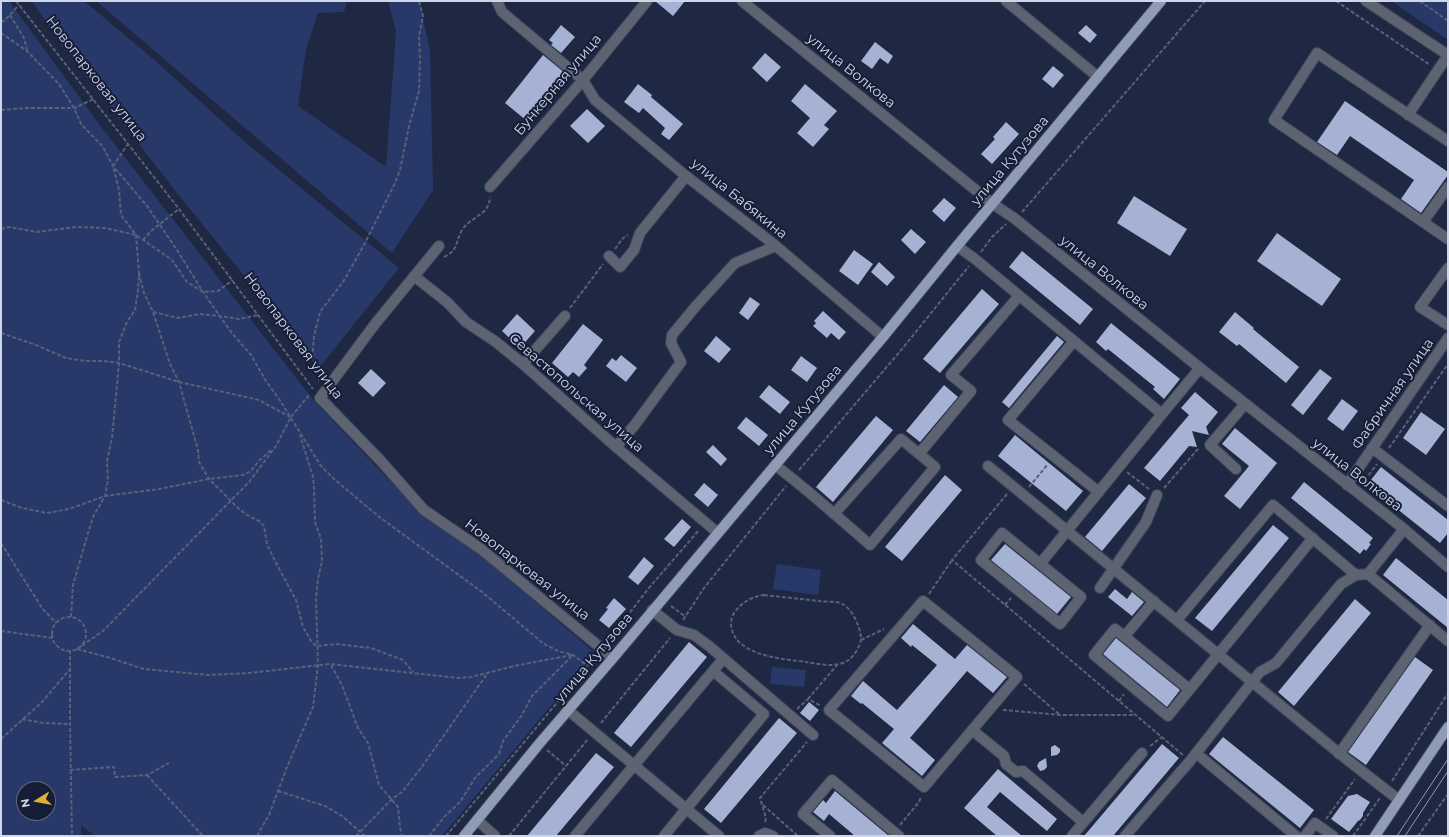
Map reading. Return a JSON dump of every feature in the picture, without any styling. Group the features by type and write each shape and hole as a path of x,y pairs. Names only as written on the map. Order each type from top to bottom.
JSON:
{"main road":[{"name":"улица Кутузова","path":"464,836 539,744 569,711 652,610 883,337 956,246 993,204 1161,1"},
{"path":"1374,836 1448,727"}],"street":[{"name":"улица Бабякина","path":"497,1 502,12 583,80 595,100 686,176 776,246 883,337"},
{"name":"Бункерная улица","path":"490,187 583,80 647,1"},
{"name":"улица Волкова","path":"742,1 993,204 1014,218 1355,492 1447,563"},
{"path":"1006,1 1098,77"},
{"path":"1366,1 1448,55 1408,115"},
{"path":"1448,141 1317,53 1274,120 1448,239"},
{"path":"609,256 620,267 634,250 640,233 686,176"},
{"path":"1423,222 1448,187"},
{"path":"318,395 439,246"},
{"path":"616,447 634,426 681,362 671,343 672,335 735,263 776,246"},
{"path":"956,246 975,259 1162,414"},
{"path":"1448,268 1420,307 1448,325"},
{"name":"Севастопольская улица","path":"414,276 447,302 466,322 496,342 523,364 616,447 718,533"},
{"path":"920,454 971,391 951,375 1019,296"},
{"path":"523,364 565,316"},
{"name":"Фабричная улица","path":"1347,485 1448,338"},
{"path":"1074,341 1008,420 1099,492"},
{"path":"1040,564 1200,368"},
{"name":"Новопарковая улица","path":"318,395 380,460 424,510 481,549 613,658"},
{"path":"1236,468 1210,445 1245,404"},
{"path":"775,465 793,478 834,514 870,545 935,467 901,439 834,514"},
{"path":"1372,448 1448,506"},
{"path":"988,466 1339,754 1399,800"},
{"path":"1100,588 1146,522 1157,495"},
{"path":"1177,620 1272,505 1356,575"},
{"path":"1368,574 1404,530"},
{"path":"1002,533 1040,564 1081,597 1060,624 981,560 1002,533"},
{"path":"1189,689 1115,629 1094,655 1168,716 1312,538"},
{"path":"1125,836 1196,753 1260,672 1276,663 1341,584 1356,575 1368,574 1448,641"},
{"path":"923,601 1017,677 924,787 829,710 923,601"},
{"path":"1124,636 1154,601"},
{"path":"652,610 677,630 694,635 813,735"},
{"path":"1339,754 1430,625"},
{"path":"575,836 723,659"},
{"path":"664,836 764,714 713,671"},
{"path":"569,711 593,733 719,836"},
{"path":"972,730 1004,756 1006,764 1016,772 1023,771 1083,822"},
{"path":"1072,836 1142,753"},
{"path":"1196,753 1296,836"},
{"path":"830,836 803,814 832,780 897,834"},
{"path":"477,820 495,836"},
{"path":"1305,836 1315,823 1333,836"}],"path":[{"name":"Новопарковая улица","path":"16,1 179,208 318,395"},
{"path":"77,649 104,630 231,501 249,482 276,446 291,417 318,395 318,372 314,362 312,349 320,312 343,282 364,245 400,170 418,91 420,61 419,36 423,16 419,1"},
{"path":"509,836 677,630 704,588 793,478 902,350 992,237 1025,210 1205,1"},
{"path":"1336,1 1438,70"},
{"path":"1420,1 1448,21"},
{"path":"1,22 5,20 19,5"},
{"path":"10,14 24,38 27,51"},
{"path":"1,33 27,51 59,84 82,124 103,147 114,166 134,189 160,224 230,332 251,355 266,381 291,417 312,454 325,470 378,516 482,592 544,644 558,651 573,655 588,666"},
{"path":"1,110 28,108 74,108 94,99"},
{"path":"128,144 114,166 119,190 121,214 136,235 172,260 187,282 203,292 218,291 233,280"},
{"path":"431,256 444,257 450,254 457,245 461,232 474,218 483,214 488,208 490,187"},
{"path":"143,240 151,231 179,208"},
{"path":"1,229 9,227 37,232 76,228 105,228 136,235"},
{"path":"565,316 623,238 631,233 640,233"},
{"path":"71,617 73,585 93,517 105,496 108,480 107,461 112,438 119,363 119,342 127,322 135,310 138,291 139,273 136,235"},
{"path":"139,273 144,293 153,312 170,364 179,382 198,450 199,462 209,478 231,501 247,516 260,521 264,526 267,544 296,600 304,627 311,641 316,646"},
{"path":"153,312 178,318 200,314 238,319 258,315"},
{"path":"1,333 36,345 66,358 84,361 119,363 179,382 259,400 291,417"},
{"path":"1355,492 1383,456 1448,364"},
{"path":"257,836 269,815 313,707 318,665 316,646 316,598 322,561 321,539 315,522 313,477 298,431"},
{"path":"1119,466 1157,495 1198,450 1210,445"},
{"path":"1,500 22,508 47,513 69,509 105,496 159,489 209,478 243,475 251,471 258,462 276,446"},
{"path":"1022,495 1054,457"},
{"path":"446,836 588,666 648,589 705,523"},
{"path":"1,543 42,608 56,623"},
{"path":"923,601 952,560"},
{"path":"808,699 837,665 848,661 856,651 861,640 858,626 851,612 841,603 764,595 755,596 744,602 732,616 730,624 733,635 741,644 753,651 770,657 818,664 837,665"},
{"path":"77,649 84,641 86,631 81,622 71,617 56,623 53,638 60,647 70,650 77,649 144,669 208,675 249,674 330,664 458,678 471,677 514,666 573,655"},
{"path":"1,631 53,638"},
{"path":"316,646 336,644 371,648 403,660 414,672"},
{"path":"70,650 70,770 72,836"},
{"path":"429,836 445,816 460,802 475,778 499,754 504,741 522,715 532,696 573,655"},
{"path":"330,664 342,684 358,728 368,743 380,785 398,807 402,836"},
{"path":"1,739 22,718 42,702 70,669"},
{"path":"356,836 392,799 402,792 421,768 488,673"},
{"path":"1017,677 1061,715"},
{"path":"1353,836 1386,790 1448,693"},
{"path":"990,708 1061,715 1135,715"},
{"path":"22,718 43,723 70,724"},
{"path":"765,835 766,818 760,798 813,735"},
{"path":"1142,753 1162,737"},
{"path":"70,770 114,767 115,777 147,775 169,763"},
{"path":"1320,826 1361,771"},
{"path":"147,775 203,836"},
{"path":"897,834 919,802 924,787"},
{"path":"278,791 325,806 342,816 365,836"},
{"path":"1418,836 1448,794"},
{"path":"761,804 798,836"}],"shaded area":[{"path":"1,1 9,1 99,124 314,401 425,518 475,551 595,653 442,836 94,836 81,825 81,836 1,836"},
{"path":"32,1 84,1 158,63 246,143 399,268 319,368 177,193 63,47"},
{"path":"96,1 347,1 344,12 318,13 306,49 298,106 386,167 396,31 388,1 419,1 430,50 433,190 392,253"},
{"path":"1391,1 1448,1 1448,40"},
{"path":"777,564 821,570 818,595 773,589"},
{"path":"772,667 806,670 804,687 770,684"}],"building":[{"path":"655,1 685,1 673,16"},
{"path":"561,25 575,37 561,53 551,45 553,43 549,40"},
{"path":"1086,25 1097,35 1090,43 1078,33"},
{"path":"875,42 893,56 888,64 880,58 872,69 861,61"},
{"path":"765,53 781,67 767,82 752,68"},
{"path":"543,55 565,73 527,121 505,103"},
{"path":"1053,66 1064,75 1053,88 1042,79"},
{"path":"638,84 683,124 669,140 661,134 665,128 643,108 639,113 624,102"},
{"path":"805,84 837,111 824,125 829,129 813,147 797,133 810,118 791,101"},
{"path":"1345,101 1448,172 1448,175 1421,213 1401,199 1414,180 1350,136 1337,155 1317,142"},
{"path":"587,109 605,126 588,143 570,126"},
{"path":"1006,122 1019,134 992,164 981,154 995,139 993,137"},
{"path":"1134,196 1187,229 1170,256 1117,223"},
{"path":"944,198 956,208 944,222 932,211"},
{"path":"911,229 926,242 915,254 901,240"},
{"path":"1277,233 1341,279 1322,306 1257,261"},
{"path":"854,250 873,264 858,285 839,271"},
{"path":"1022,251 1093,309 1080,325 1009,267"},
{"path":"879,262 895,277 887,286 871,272"},
{"path":"982,289 999,304 940,373 923,359"},
{"path":"750,297 760,304 748,320 739,313"},
{"path":"823,311 846,332 839,340 831,333 827,338 813,326 816,323 814,321"},
{"path":"1235,312 1299,367 1286,383 1239,344 1237,346 1219,332"},
{"path":"517,314 535,331 520,348 502,331"},
{"path":"1111,323 1180,379 1164,399 1153,389 1155,387 1108,349 1106,351 1096,342"},
{"path":"583,324 603,340 584,365 587,368 579,377 573,372 568,377 552,363"},
{"path":"716,336 731,349 719,363 704,351"},
{"path":"1057,336 1064,342 1009,408 1002,402"},
{"path":"621,355 637,368 626,382 606,366 612,358 616,361"},
{"path":"801,356 817,368 807,382 791,370"},
{"path":"371,369 386,383 373,397 358,383"},
{"path":"1320,369 1332,378 1303,415 1291,405"},
{"path":"769,385 790,402 780,414 759,397"},
{"path":"944,385 958,397 920,442 906,431"},
{"path":"1195,392 1218,412 1206,427 1209,435 1192,431 1197,447 1189,446 1160,481 1144,468 1189,415 1181,408"},
{"path":"1342,399 1358,411 1343,431 1327,419"},
{"path":"1421,412 1445,429 1426,455 1403,438"},
{"path":"876,416 893,430 833,502 816,487"},
{"path":"746,417 768,435 759,446 737,428"},
{"path":"1235,428 1277,463 1240,509 1224,496 1249,466 1222,444"},
{"path":"1015,435 1083,491 1066,511 998,456"},
{"path":"713,445 727,459 721,466 706,452"},
{"path":"1381,467 1448,520 1448,533 1440,543 1367,485"},
{"path":"945,475 962,490 902,561 885,547"},
{"path":"1304,482 1373,538 1366,551 1364,549 1360,554 1291,498"},
{"path":"704,483 718,495 708,507 694,495"},
{"path":"1129,484 1146,498 1102,551 1085,537"},
{"path":"682,519 691,527 674,547 664,539"},
{"path":"1273,525 1289,538 1212,631 1195,618"},
{"path":"1005,544 1071,597 1057,614 991,560"},
{"path":"644,557 654,566 638,585 628,577"},
{"path":"1396,558 1448,600 1448,628 1383,575"},
{"path":"1115,589 1127,599 1132,592 1144,602 1132,616 1108,597"},
{"path":"614,598 626,609 609,628 599,620 608,609 606,608"},
{"path":"1355,599 1371,613 1294,706 1278,692"},
{"path":"913,624 955,659 967,645 1007,677 993,693 967,671 910,738 935,760 922,776 882,743 894,729 851,696 863,681 897,710 937,665 912,645 911,647 901,638"},
{"path":"1116,638 1180,690 1167,707 1103,654"},
{"path":"689,642 707,657 631,747 614,733"},
{"path":"1415,657 1433,670 1366,765 1348,752"},
{"path":"809,702 819,710 810,721 800,713"},
{"path":"779,718 797,733 721,823 704,809"},
{"path":"1223,737 1314,810 1300,828 1209,754"},
{"path":"1162,744 1179,758 1113,836 1084,836"},
{"path":"1055,745 1060,749 1060,752 1057,755 1051,756 1051,747"},
{"path":"596,753 614,767 556,836 527,836"},
{"path":"1046,758 1047,767 1040,771 1037,766 1039,762"},
{"path":"998,769 1057,819 1047,831 1000,792 987,807 1022,836 997,836 964,808"},
{"path":"835,791 889,836 855,836 829,814 824,821 813,812 823,800 826,803"},
{"path":"1357,794 1370,802 1363,813 1363,816 1349,832 1331,819 1348,796"}],"tram line":[{"path":"1397,836 1448,759"},
{"path":"1405,836 1448,771"}]}
